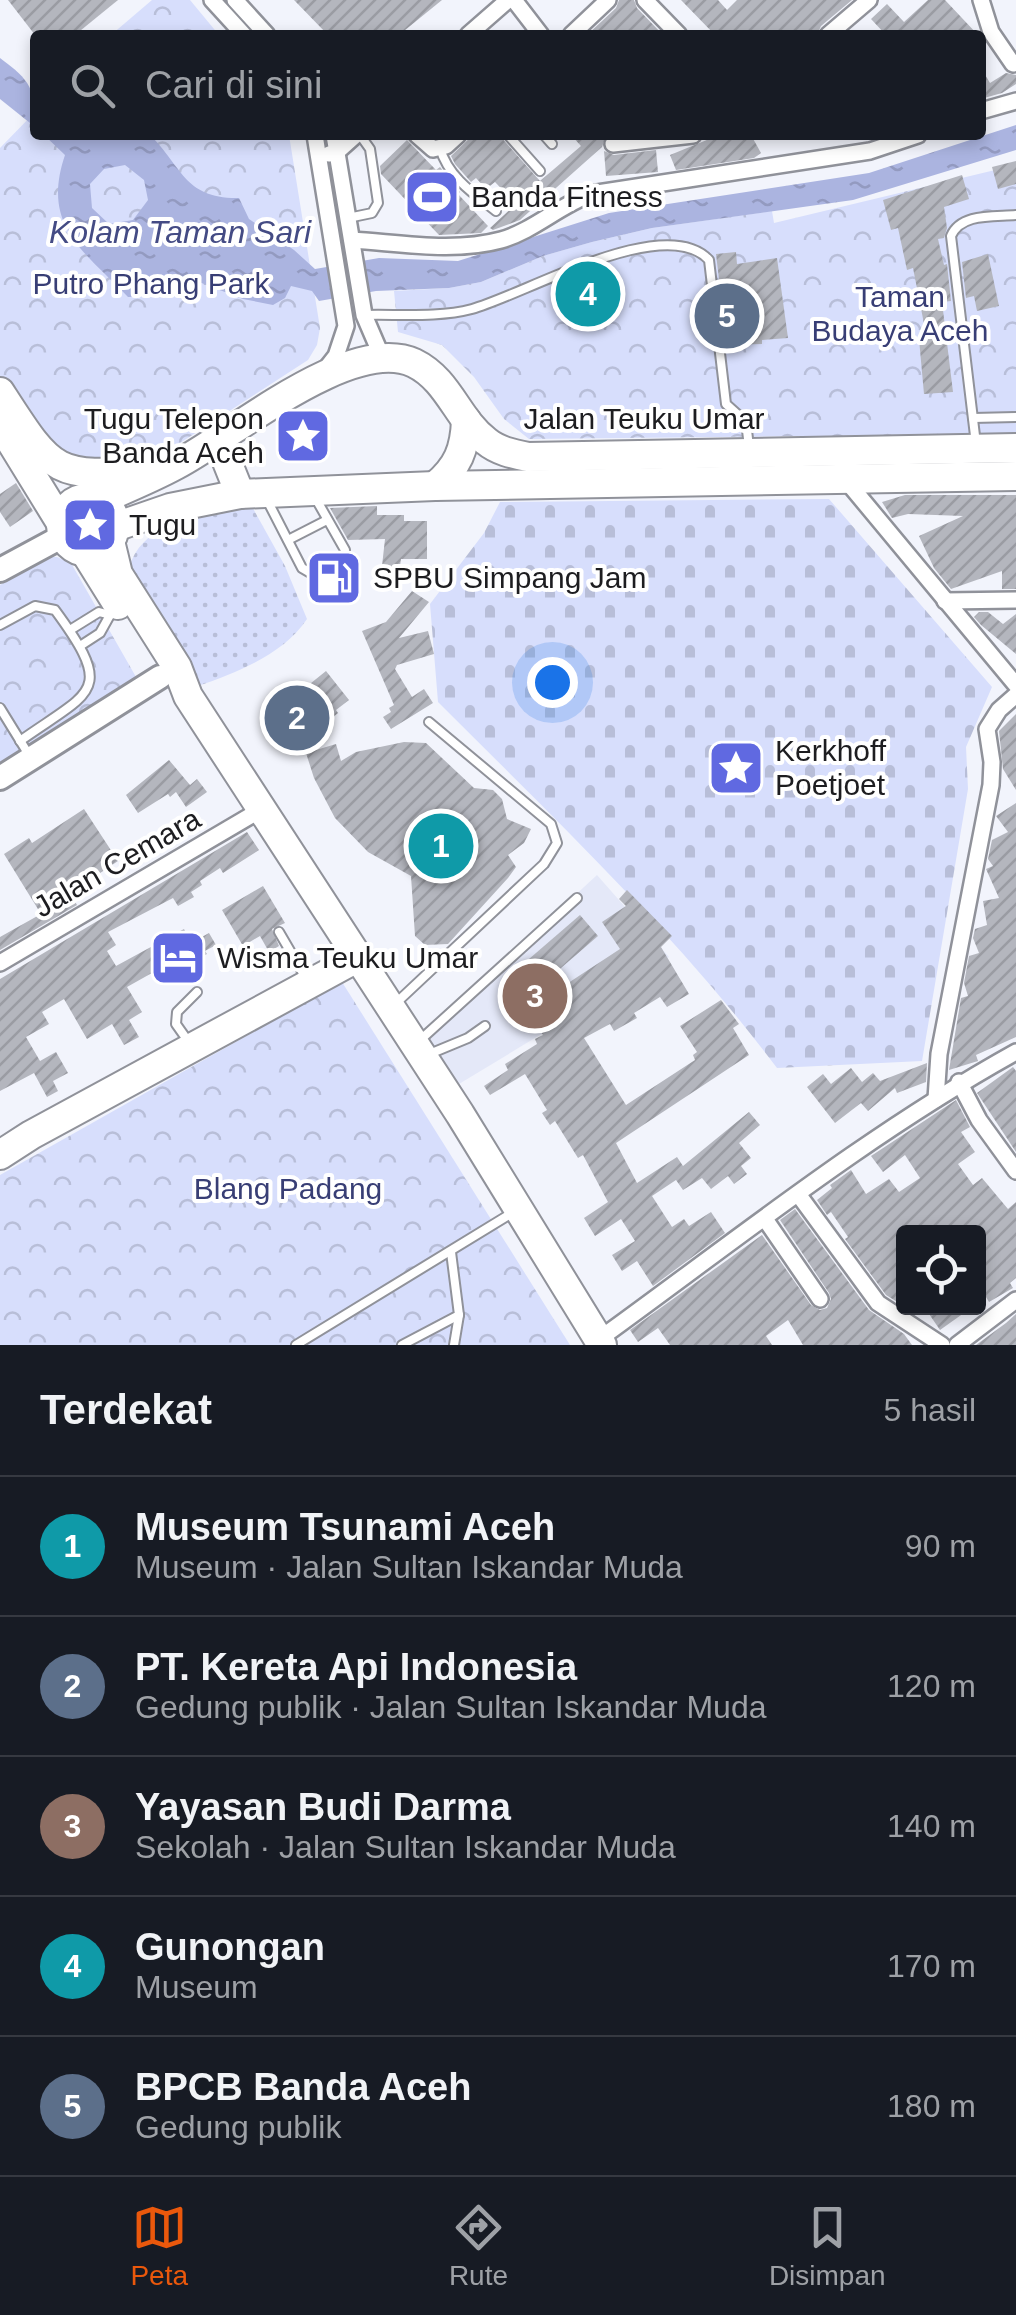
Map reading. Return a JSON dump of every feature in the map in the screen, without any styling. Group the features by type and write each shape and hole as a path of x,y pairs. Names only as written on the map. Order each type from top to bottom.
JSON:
{"highway":[{"path":"106,497 177,465 319,377 382,356"},
{"name":"Jalan Teuku Umar","path":"382,356 424,369 442,384 484,440 528,457 1016,448"},
{"path":"0,392 31,440 51,461 69,472 103,474 177,465"},
{"path":"436,486 452,472 460,458 466,440 466,420"},
{"path":"0,424 118,574 169,672"},
{"path":"218,439 252,494"},
{"name":"Jalan Teuku Umar","path":"87,536 170,508 252,494 312,490 1016,476"},
{"path":"87,536 116,612 188,696 356,958 392,1007 600,1342"},
{"path":"0,1154 356,958"}],"street":[{"path":"212,0 239,30"},
{"path":"234,0 262,30"},
{"path":"474,30 511,0 537,30"},
{"path":"576,30 608,0"},
{"path":"646,0 674,30"},
{"path":"834,30 870,0"},
{"path":"981,0 990,32 1013,64"},
{"path":"986,110 1016,101"},
{"path":"317,140 346,326 336,356 319,377"},
{"path":"423,140 433,149 451,140"},
{"path":"613,144 649,140"},
{"path":"353,247 501,240 568,202 618,187 870,151 903,140"},
{"path":"320,156 336,143"},
{"path":"336,143 363,309 382,356"},
{"path":"844,478 1016,685"},
{"path":"0,570 87,536"},
{"path":"946,600 1016,600"},
{"path":"0,778 25,750 169,672"},
{"path":"936,1099 944,1020 987,810 992,762 987,729 1016,694"},
{"name":"Jalan Cemara","path":"0,964 262,810"},
{"path":"600,1342 798,1194 960,1082 1016,1052"},
{"path":"960,1082 980,1120 1016,1171"},
{"path":"798,1194 878,1303 942,1345"},
{"path":"765,1219 820,1299"},
{"path":"956,1345 1016,1300"}],"lane":[{"path":"348,218 372,213 378,203 370,149 362,140"},
{"path":"512,140 540,171"},
{"path":"548,140 552,144"},
{"path":"440,148 448,169 496,211"},
{"path":"976,448 951,236 965,220 1016,215"},
{"path":"363,309 470,310 626,251 670,242 689,245 709,260 726,404 746,422 750,452"},
{"path":"973,418 1016,417"},
{"path":"252,494 288,540 307,574 314,576 340,563 345,550 312,490"},
{"path":"288,540 328,520"},
{"path":"0,625 41,605 56,610 80,646 92,678 87,693 25,750 0,708"},
{"path":"70,630 99,612 116,612"},
{"path":"80,646 107,626 116,612"},
{"path":"392,1007 544,864 558,843 550,824 428,722"},
{"path":"419,1051 577,898"},
{"path":"279,932 309,983"},
{"path":"192,1047 176,1024 177,1012 198,992"},
{"path":"419,1051 468,1038 485,1026"},
{"path":"296,1345 520,1208"},
{"path":"451,1252 459,1315 454,1345"},
{"path":"402,1345 459,1315"}],"shaded area":[{"path":"597,875 669,957 454,1087 424,1035"}],"green space":[{"path":"152,0 190,0 215,30 117,30"},
{"name":"Putro Phang Park","path":"30,117 30,140 290,140 320,328 317,345 308,360 163,454 87,458 63,453 35,434 0,380 0,148"},
{"name":"Taman Budaya Aceh","path":"1016,165 1016,435 801,440 800,436 529,439 504,419 474,377 442,345 398,332 394,291 481,282 543,256 652,228 772,211 774,223"},
{"name":"Kerkhoff Poetjoet","path":"829,499 992,687 966,747 968,789 922,1061 777,1068 657,925 438,702 430,604 484,533 500,502"},
{"path":"250,503 285,566 307,619 272,652 198,686 129,568 136,552 162,529 196,515"},
{"path":"43,557 71,563 136,677 78,715 72,732 0,776 0,585"},
{"name":"Blang Padang","path":"342,982 570,1345 0,1345 0,1175"}],"water":[{"path":"0,58 29,86 30,123 0,99"},
{"name":"Kolam Taman Sari","path":"1016,125 1016,150 853,200 652,228 543,256 481,282 449,288 376,291 319,301 312,291 291,286 285,298 273,305 243,299 186,277 147,283 134,297 128,297 71,235 58,201 65,155 49,140 155,140 195,187 221,197 239,198 249,219 315,269 379,258 458,261 609,213 869,173 970,140 986,140 986,135","holes":["125,165 144,180 148,200 133,220 109,224 92,208 90,184 104,169"]}],"building":[{"path":"8,0 118,0 81,30 31,30"},
{"path":"294,0 442,0 405,30 323,30"},
{"path":"619,0 634,0 658,30 592,30 616,8"},
{"path":"681,0 718,0 727,10 737,0 852,0 819,30 710,30"},
{"path":"928,0 945,0 973,30 881,30 871,19 887,4 904,22"},
{"path":"1006,73 1016,75 1016,84 986,97 986,76 990,83"},
{"name":"Banda Fitness","path":"407,140 436,170 440,167 458,194 488,226 481,233 439,235 381,174 380,166"},
{"path":"468,140 503,140 540,181 581,146 576,140 604,140 602,147 520,220 493,230 490,228 516,204 495,182 486,189 476,178 471,182 451,156"},
{"path":"707,140 754,140 761,153 754,158 676,170 670,155"},
{"path":"656,150 658,172 606,176 604,151 614,155"},
{"path":"1016,161 1016,184 998,189 992,167"},
{"path":"962,175 969,199 944,207 947,228 944,238 938,239 944,265 947,264 951,301 942,302 953,392 924,394 919,339 927,339 913,268 907,270 898,228 891,230 883,200"},
{"path":"736,252 737,264 777,258 788,338 727,345 716,254"},
{"path":"988,254 999,306 977,311 974,296 966,298 962,262"},
{"path":"590,273 605,279 609,296 605,303 589,309 561,298 582,276"},
{"path":"16,483 33,511 10,527 0,512 0,494"},
{"path":"905,495 1016,495 1016,589 1002,589 1002,571 951,589 934,568 919,536 963,516 908,514 892,518 882,502"},
{"path":"377,506 377,515 404,515 404,521 427,521 427,559 401,559 397,586 380,584 385,539 348,540 330,508"},
{"path":"412,591 429,602 399,638 428,631 434,654 397,665 395,669 412,697 424,689 433,703 391,729 383,717 394,705 362,631 386,622"},
{"path":"979,612 988,612 1003,624 1016,614 1016,654 981,625 974,617"},
{"path":"326,671 349,700 300,745 275,712"},
{"path":"1016,714 1016,790 1003,769 999,731"},
{"path":"404,742 426,743 474,788 493,790 502,799 507,819 531,829 524,843 508,855 516,867 448,944 425,945 415,936 411,876 368,852 335,818 306,753 336,744 341,761 356,752"},
{"path":"169,760 190,785 197,779 207,792 186,807 176,792 170,797 168,794 138,813 126,795"},
{"path":"1016,803 1016,1037 976,1055 978,1061 949,1070 961,998 968,996 964,983 969,956 979,953 973,938 975,929 987,925 983,901 999,898 986,869 993,866 988,859 992,840 1008,832 996,816"},
{"path":"84,809 118,861 70,893 77,905 0,950 0,937 41,914 4,854 29,838 32,843"},
{"path":"247,832 259,850 223,873 220,868 200,881 202,885 191,892 194,897 178,906 173,898 108,932 116,945 107,951 116,966 184,929 191,943 209,933 216,945 205,951 207,954 201,957 204,962 179,978 176,973 164,979 159,969 127,987 142,1012 129,1020 139,1037 124,1045 112,1024 87,1039 64,999 42,1012 49,1024 26,1037 40,1061 56,1052 68,1073 53,1081 58,1091 47,1097 34,1073 0,1091 0,979"},
{"path":"263,886 285,923 272,929 279,946 269,952 260,936 243,946 222,910"},
{"path":"627,890 672,936 661,947 689,994 667,1007 660,997 634,1013 637,1018 614,1031 610,1024 584,1038 626,1105 695,1060 693,1055 697,1052 680,1026 721,1000 739,1024 733,1028 749,1055 616,1143 637,1183 677,1157 683,1166 749,1112 760,1125 739,1143 751,1158 741,1166 747,1174 734,1184 728,1176 711,1189 702,1178 683,1190 676,1180 652,1196 672,1227 684,1219 689,1226 711,1212 725,1233 653,1286 637,1261 622,1271 612,1255 635,1241 621,1219 595,1236 584,1218 608,1202 583,1155 578,1158 555,1121 550,1125 542,1113 547,1110 525,1074 490,1095 484,1086 508,1070 505,1064 537,1044 535,1039 543,1035 527,1010 620,949 602,922 626,906 619,899"},
{"path":"580,915 598,936 547,980 529,959"},
{"path":"927,1063 926,1082 897,1093 895,1088 868,1111 861,1103 835,1123 807,1087 823,1074 831,1084 851,1068 862,1082 873,1073 880,1081"},
{"path":"1013,1067 1016,1071 1016,1152 977,1093"},
{"path":"956,1100 970,1127 961,1132 975,1152 958,1164 973,1185 982,1178 1008,1209 1016,1202 1016,1278 1010,1283 1013,1288 989,1302 986,1297 986,1225 896,1225 896,1301 886,1295 845,1239 848,1237 831,1212 827,1215 817,1200 851,1170 866,1194 889,1179 899,1192 920,1178 905,1155 883,1172 871,1156"},
{"path":"795,1209 869,1310 904,1334 912,1345 803,1345 788,1320 766,1336 772,1345 670,1345 658,1328 638,1342 630,1330 762,1235 811,1305 820,1310 827,1308 829,1293 780,1220"},
{"path":"1016,1314 1016,1345 976,1345 1006,1323"},
{"path":"930,1315 961,1315 940,1330"}],"place":[{"name":"Banda Fitness","path":"432,197"},
{"name":"Gunongan","path":"588,294"},
{"name":"BPCB Banda Aceh","path":"727,316"},
{"name":"Tugu Telepon Banda Aceh","path":"303,436"},
{"name":"Tugu","path":"90,525"},
{"name":"SPBU Simpang Jam","path":"334,578"},
{"name":"PT. Kereta Api Indonesia","path":"297,718"},
{"name":"Kerkhoff Poetjoet","path":"736,768"},
{"name":"Museum Tsunami Aceh","path":"441,846"},
{"name":"Wisma Teuku Umar","path":"178,958"},
{"name":"Yayasan Budi Darma","path":"535,996"}]}
